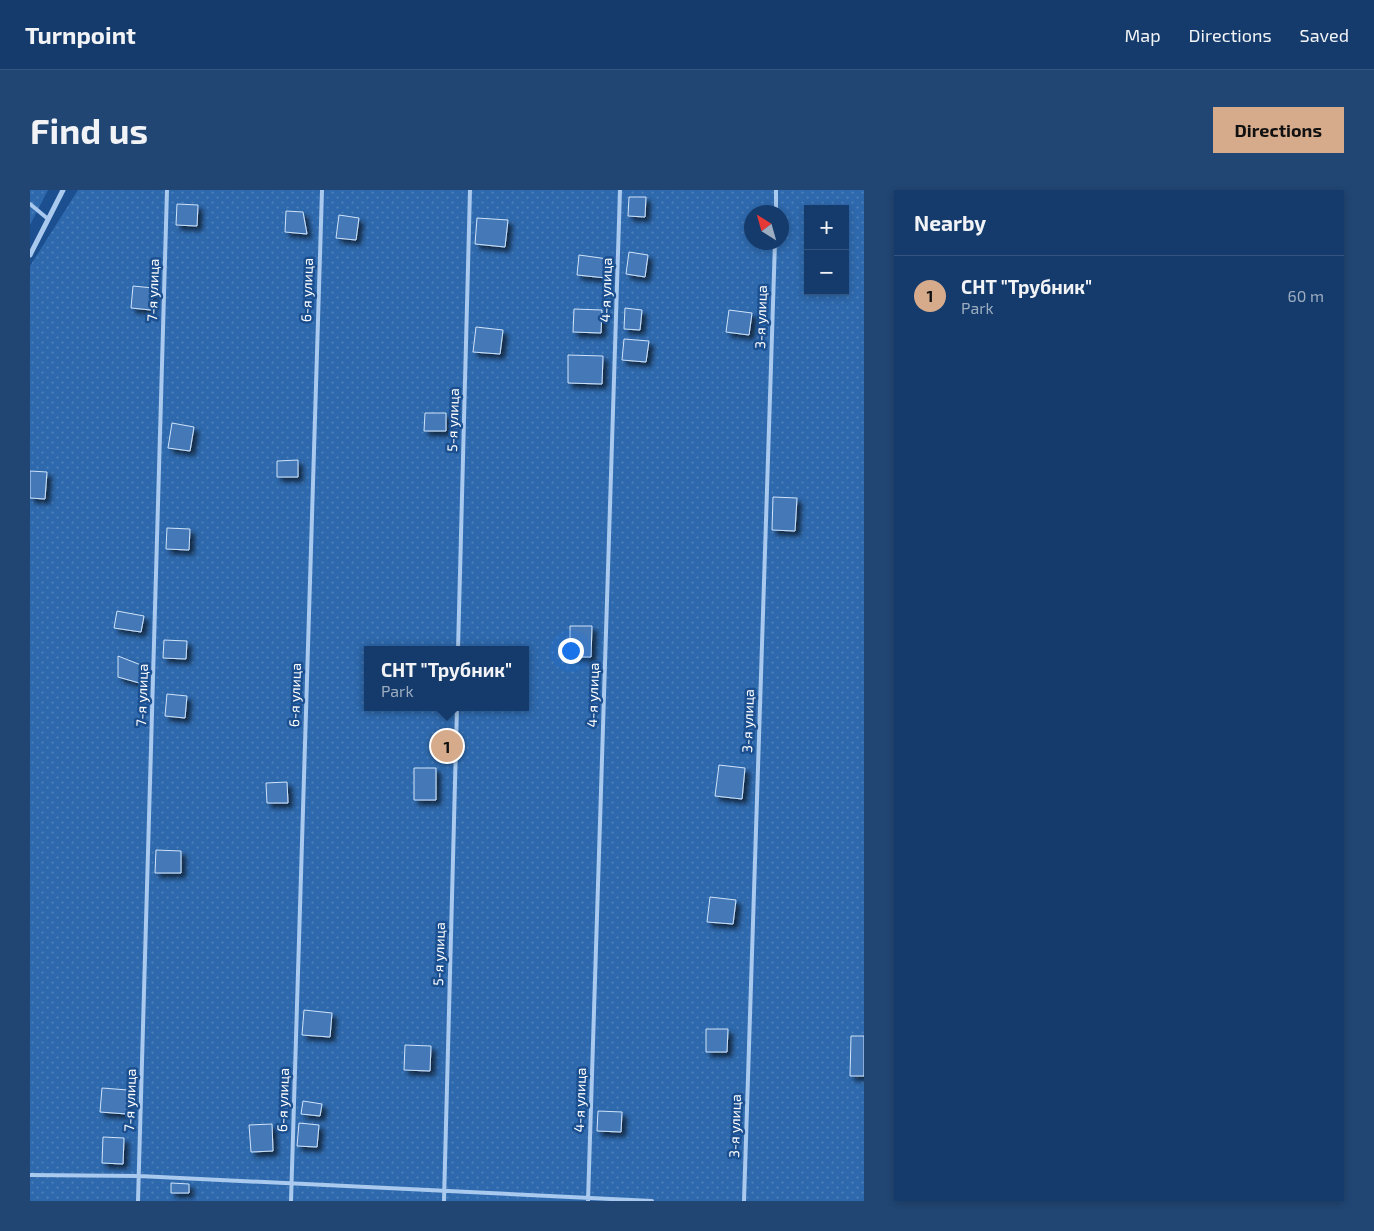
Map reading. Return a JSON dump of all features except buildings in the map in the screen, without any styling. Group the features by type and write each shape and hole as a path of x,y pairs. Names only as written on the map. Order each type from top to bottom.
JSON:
{"street":[{"path":"30,255 63,190"}],"lane":[{"name":"7-я улица","path":"138,1201 168,190"},
{"name":"6-я улица","path":"291,1201 322,190"},
{"name":"5-я улица","path":"458,646 470,190"},
{"name":"4-я улица","path":"588,1200 620,190"},
{"path":"776,190 776,205"},
{"path":"30,204 48,219"},
{"name":"3-я улица","path":"744,1201 775,250"},
{"name":"5-я улица","path":"444,1201 457,711"},
{"path":"30,1175 139,1176 588,1200 652,1201"}],"shaded area":[{"path":"30,190 48,190 30,225"},
{"path":"78,190 864,190 864,1201 30,1201 30,266"}],"place":[{"name":"СНТ \"Трубник\"","path":"447,746"}]}
